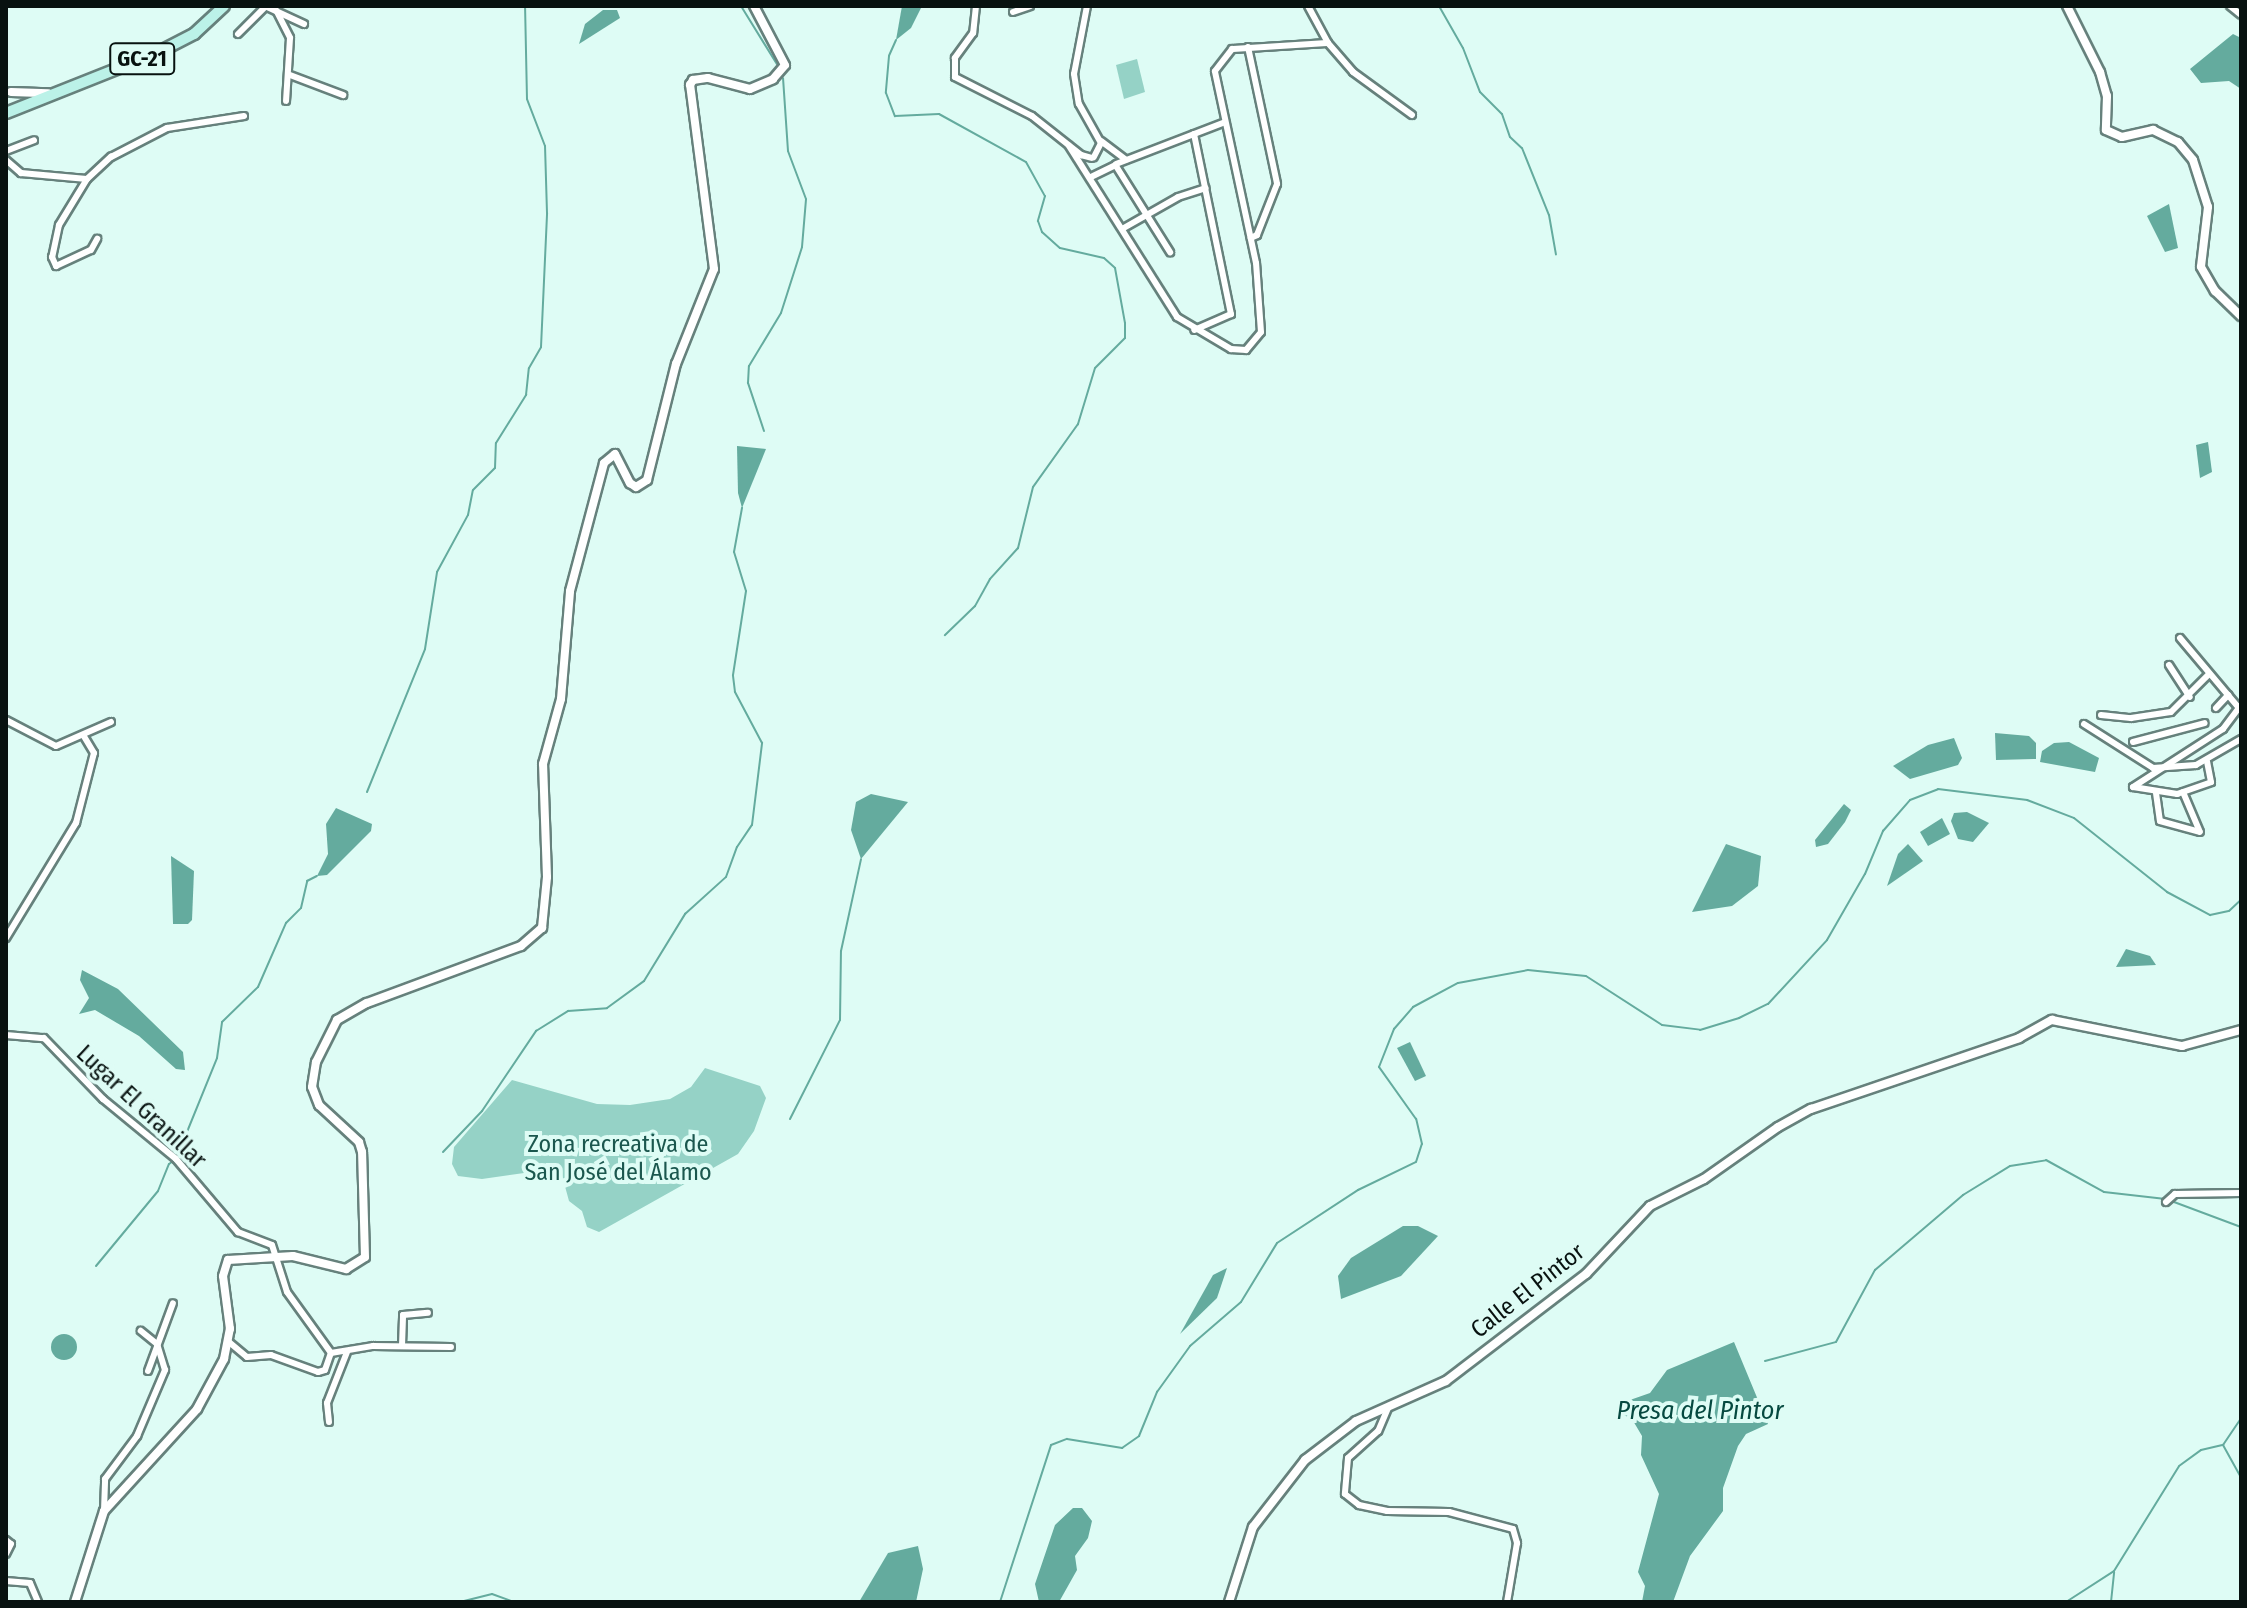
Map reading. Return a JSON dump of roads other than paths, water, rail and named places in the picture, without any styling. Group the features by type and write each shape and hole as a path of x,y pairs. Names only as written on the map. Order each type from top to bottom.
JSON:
{"main road":[{"name":"GC-21","path":"6,113 48,93 157,53 194,34 224,6"}],"street":[{"path":"104,1511 197,1409 229,1342 224,1266 234,1257 277,1255 346,1269 360,1264 367,1249 359,1142 319,1105 312,1087 316,1062 337,1020 367,1003 521,946 542,928 547,877 543,764 561,699 570,591 604,463 615,454 630,483 636,487 647,480 681,351 714,269 690,85 693,80 708,78 750,89 773,79 785,65 754,6"},
{"path":"976,6 973,33 955,58 955,77 1032,116 1069,146 1093,158 1112,154 1134,160"},
{"path":"1013,12 1030,6"},
{"path":"1087,6 1074,61 1075,90 1101,147 1093,158 1089,175"},
{"path":"1308,6 1328,43 1353,72 1412,115"},
{"path":"2067,6 2100,72 2107,96 2106,130 2122,137 2153,130 2178,142 2193,160 2208,207 2201,267 2206,280 2241,316"},
{"path":"2230,6 2241,15"},
{"path":"238,34 264,7 277,8 304,24"},
{"path":"277,8 290,38 285,59 290,75 286,101"},
{"path":"1069,146 1177,317 1194,330 1231,349 1254,345 1261,332 1261,313 1251,238 1223,123 1215,71 1224,54 1248,47 1328,43"},
{"path":"1248,47 1277,184 1257,235 1251,238"},
{"path":"290,75 343,95"},
{"path":"8,90 48,93"},
{"path":"8,90 19,106"},
{"path":"97,239 91,250 63,267 53,263 59,225 87,179 111,157 167,128 244,116"},
{"path":"1089,175 1223,123"},
{"path":"1194,134 1231,314 1194,330"},
{"path":"1096,135 1112,154 1170,252"},
{"path":"6,151 34,140"},
{"path":"6,160 10,169 21,173 87,179"},
{"path":"1122,229 1145,214 1206,188"},
{"path":"2180,638 2240,707 2223,729 2133,787 2156,793 2183,792 2211,782 2207,761"},
{"path":"2169,665 2190,697"},
{"path":"2101,715 2155,716 2180,709 2209,674"},
{"path":"2216,708 2228,695"},
{"path":"6,720 51,746 111,722"},
{"path":"2133,742 2205,723"},
{"path":"2084,724 2136,753 2144,765 2164,768 2207,761 2241,739"},
{"path":"6,938 76,823 94,753 83,735"},
{"path":"2156,793 2160,821 2200,832 2183,792"},
{"name":"Calle El Pintor","path":"1229,1602 1263,1509 1289,1486 1305,1460 1356,1421 1446,1381 1586,1274 1650,1206 1811,1109 2019,1038 2052,1020 2182,1046 2241,1030"},
{"name":"Lugar El Granillar","path":"6,1035 44,1038 103,1099 179,1163 238,1232 266,1240 277,1255"},
{"path":"2166,1202 2175,1194 2241,1193"},
{"path":"277,1255 287,1292 331,1353"},
{"path":"148,1371 173,1303"},
{"path":"402,1346 403,1315 428,1313"},
{"path":"75,1602 104,1511 105,1479 137,1436 162,1383 165,1370 157,1344 141,1331"},
{"path":"229,1342 247,1357 271,1355 318,1372 325,1370 331,1353"},
{"path":"331,1353 402,1346 451,1347"},
{"path":"329,1422 327,1403 347,1352"},
{"path":"1388,1408 1378,1431 1348,1458 1345,1494 1359,1505 1387,1511 1449,1512 1513,1529 1517,1543 1507,1602"},
{"path":"6,1540 11,1544 6,1554"},
{"path":"6,1581 30,1583 38,1602"}],"water":[{"path":"902,6 922,6 911,28 896,40"},
{"path":"603,10 617,10 620,18 579,44 585,24"},
{"path":"2233,34 2241,38 2241,89 2229,81 2201,83 2190,69"},
{"path":"2169,204 2178,248 2165,252 2147,216"},
{"path":"2208,442 2212,472 2200,478 2196,445"},
{"path":"737,446 766,449 742,508 738,493"},
{"path":"1995,733 2029,736 2036,743 2036,759 1996,760"},
{"path":"1954,738 1962,758 1958,765 1910,779 1893,766 1928,745"},
{"path":"2069,742 2099,758 2095,772 2040,762 2042,751 2054,743"},
{"path":"871,794 908,802 861,859 851,830 856,802"},
{"path":"1844,804 1851,810 1845,822 1828,844 1816,847 1815,840"},
{"path":"336,808 372,824 371,831 327,875 317,876 328,854 326,824"},
{"path":"1967,812 1989,823 1973,842 1958,839 1951,821 1954,813"},
{"path":"1942,818 1950,834 1928,846 1920,832"},
{"path":"1726,844 1761,856 1758,886 1732,906 1692,912"},
{"path":"1908,844 1923,861 1887,886 1898,854"},
{"path":"171,856 194,871 192,920 188,924 173,924"},
{"path":"2126,949 2150,956 2156,965 2116,967"},
{"path":"82,970 118,989 183,1052 185,1070 176,1069 139,1036 95,1010 79,1014 89,998 80,980"},
{"path":"1410,1042 1426,1076 1415,1081 1397,1048"},
{"path":"1403,1226 1418,1226 1438,1236 1401,1276 1341,1299 1338,1276 1351,1258"},
{"path":"1227,1268 1217,1298 1180,1334 1213,1275"},
{"path":"64,1334 73,1338 77,1347 73,1356 64,1360 55,1356 51,1347 55,1338"},
{"name":"Presa del Pintor","path":"1734,1342 1768,1424 1746,1434 1738,1446 1723,1488 1723,1511 1690,1556 1673,1602 1642,1602 1645,1586 1638,1572 1659,1494 1641,1455 1642,1436 1632,1419 1624,1415 1630,1400 1650,1393 1667,1370"},
{"path":"1073,1508 1082,1508 1092,1521 1088,1538 1075,1556 1077,1570 1059,1602 1039,1602 1035,1584 1055,1525"},
{"path":"918,1546 923,1569 916,1602 859,1602 888,1553"}],"waterway":[{"path":"367,792 425,649 437,572 468,515 473,490 495,468 496,443 526,395 529,368 541,347 547,213 545,146 527,99 525,6"},
{"path":"741,6 778,66"},
{"path":"1439,6 1463,48 1480,92 1502,114 1510,137 1522,148 1549,215 1556,254"},
{"path":"896,40 889,56 886,93 895,116 939,114 1026,162 1045,196 1038,221 1042,232 1060,248 1104,258 1115,268 1125,323 1125,338 1095,368 1078,424 1033,487 1018,548 990,579 975,606 945,635"},
{"path":"764,431 748,383 749,366 781,313 802,247 806,199 788,151 783,78"},
{"path":"443,1152 482,1111 536,1031 568,1011 607,1008 644,981 685,914 726,877 737,847 752,825 762,743 735,692 733,675 746,591 734,552 742,508"},
{"path":"1000,1602 1051,1445 1067,1439 1122,1448 1139,1436 1157,1392 1190,1346 1241,1302 1277,1243 1358,1190 1416,1162 1422,1144 1416,1119 1379,1067 1394,1029 1413,1007 1458,983 1528,970 1586,976 1662,1025 1700,1030 1739,1018 1768,1004 1827,940 1865,874 1883,831 1910,800 1938,789 2027,800 2074,818 2167,892 2210,915 2229,911 2241,900"},
{"path":"790,1119 840,1020 841,951 861,859"},
{"path":"96,1266 158,1191 169,1164 176,1159 217,1058 222,1022 258,987 286,923 301,908 307,881 317,876"},
{"path":"1765,1361 1836,1342 1875,1270 1963,1195 2010,1166 2046,1160 2104,1192 2166,1199 2241,1227"},
{"path":"2066,1602 2114,1571 2179,1466 2201,1450 2223,1445 2241,1418"},
{"path":"2223,1445 2241,1478"},
{"path":"2111,1602 2114,1572"},
{"path":"460,1602 492,1594 514,1602"}],"park label":[{"name":"Zona recreativa de San José del Álamo","path":"618,1159"}]}
